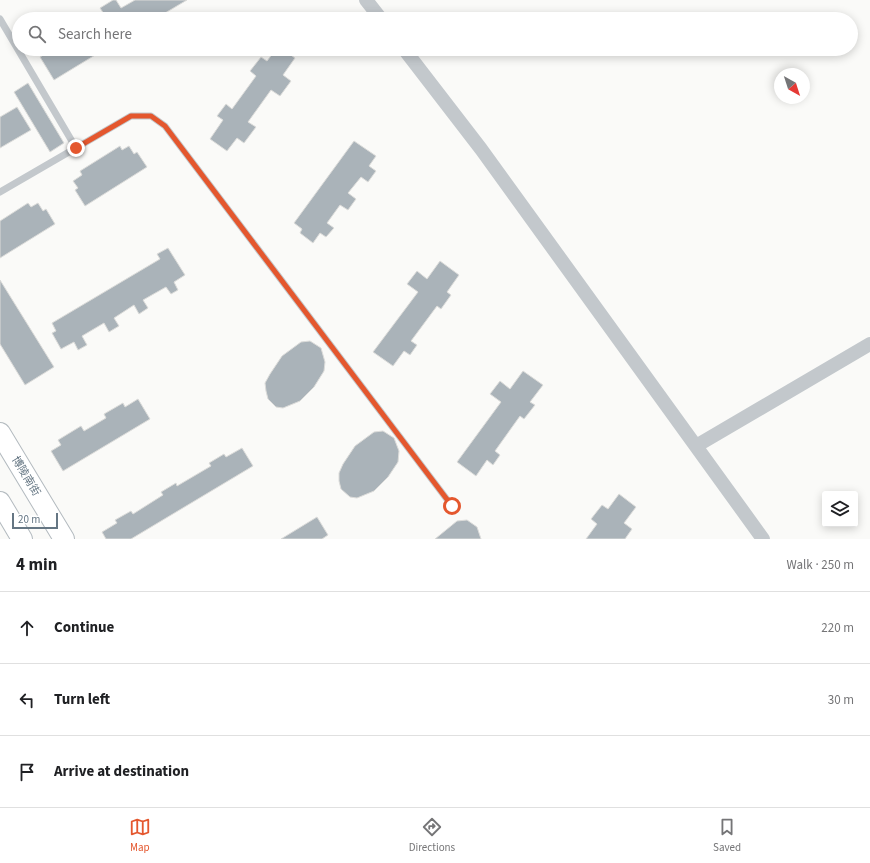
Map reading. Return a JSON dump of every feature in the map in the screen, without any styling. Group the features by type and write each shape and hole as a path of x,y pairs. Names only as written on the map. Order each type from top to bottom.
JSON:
{"main road":[{"name":"博陵南街","path":"0,433 64,539"},
{"path":"0,502 22,539"}],"street":[{"path":"366,0 375,12"},
{"path":"409,56 481,149 763,539"},
{"path":"696,446 870,344"}],"lane":[{"path":"0,19 12,39"},
{"path":"22,56 76,148"},
{"path":"0,192 131,116 151,116 165,126 452,506"}],"building":[{"path":"113,0 116,0 121,8 135,0 187,0 167,12 103,12 100,8"},
{"path":"42,56 93,56 54,80 40,57"},
{"path":"271,56 292,56 295,58 283,75 291,81 280,96 271,90 248,122 256,127 244,143 237,138 227,151 210,139 223,120 217,116 226,104 232,109 256,76 250,71 261,57 267,61"},
{"path":"28,83 64,143 50,152 14,92"},
{"path":"17,107 31,130 0,148 0,117"},
{"path":"354,141 376,156 369,166 376,171 368,182 361,177 348,193 356,199 348,210 340,205 327,223 334,228 326,237 320,233 313,243 300,233 302,229 294,223"},
{"path":"120,146 122,150 129,146 134,154 137,152 147,167 85,206 75,190 78,188 73,181 82,175 80,171"},
{"path":"28,203 31,207 38,203 43,211 46,209 55,224 0,258 0,221"},
{"path":"168,248 185,275 174,282 178,290 171,294 166,287 143,300 148,308 139,314 134,305 114,318 119,326 109,332 104,323 82,336 87,345 78,350 74,342 61,349 52,333 56,331 52,323 160,259 157,254"},
{"path":"440,261 459,275 447,292 451,295 441,309 437,306 411,341 417,345 410,355 404,351 393,366 373,352 418,292 407,284 417,271 427,279"},
{"path":"0,280 54,367 25,385 0,344"},
{"path":"310,341 321,348 325,362 324,371 314,387 300,401 283,408 276,407 268,399 265,383 282,356 301,342"},
{"path":"523,371 543,385 530,402 535,405 524,419 520,416 495,451 500,455 493,465 487,460 476,476 457,462 501,402 490,394 500,381 510,389"},
{"path":"138,399 150,419 63,471 51,451 61,445 58,440 81,426 84,431 106,418 104,414 123,403 125,407"},
{"path":"383,431 394,438 399,451 398,462 388,477 374,491 357,498 350,497 341,489 339,481 339,473 343,464 355,446 374,432"},
{"path":"242,448 253,466 131,539 106,539 102,532 117,523 115,520 131,511 133,514 163,495 161,492 176,483 177,486 211,466 209,463 224,454 226,457"},
{"path":"619,494 636,507 624,523 632,529 625,539 586,539 597,524 591,519 602,505 608,509"},
{"path":"317,517 328,535 322,539 281,539"},
{"path":"467,520 477,527 481,539 435,539 457,521"}],"route":[{"path":"76,148 131,116 151,116 165,126 452,506"}]}
